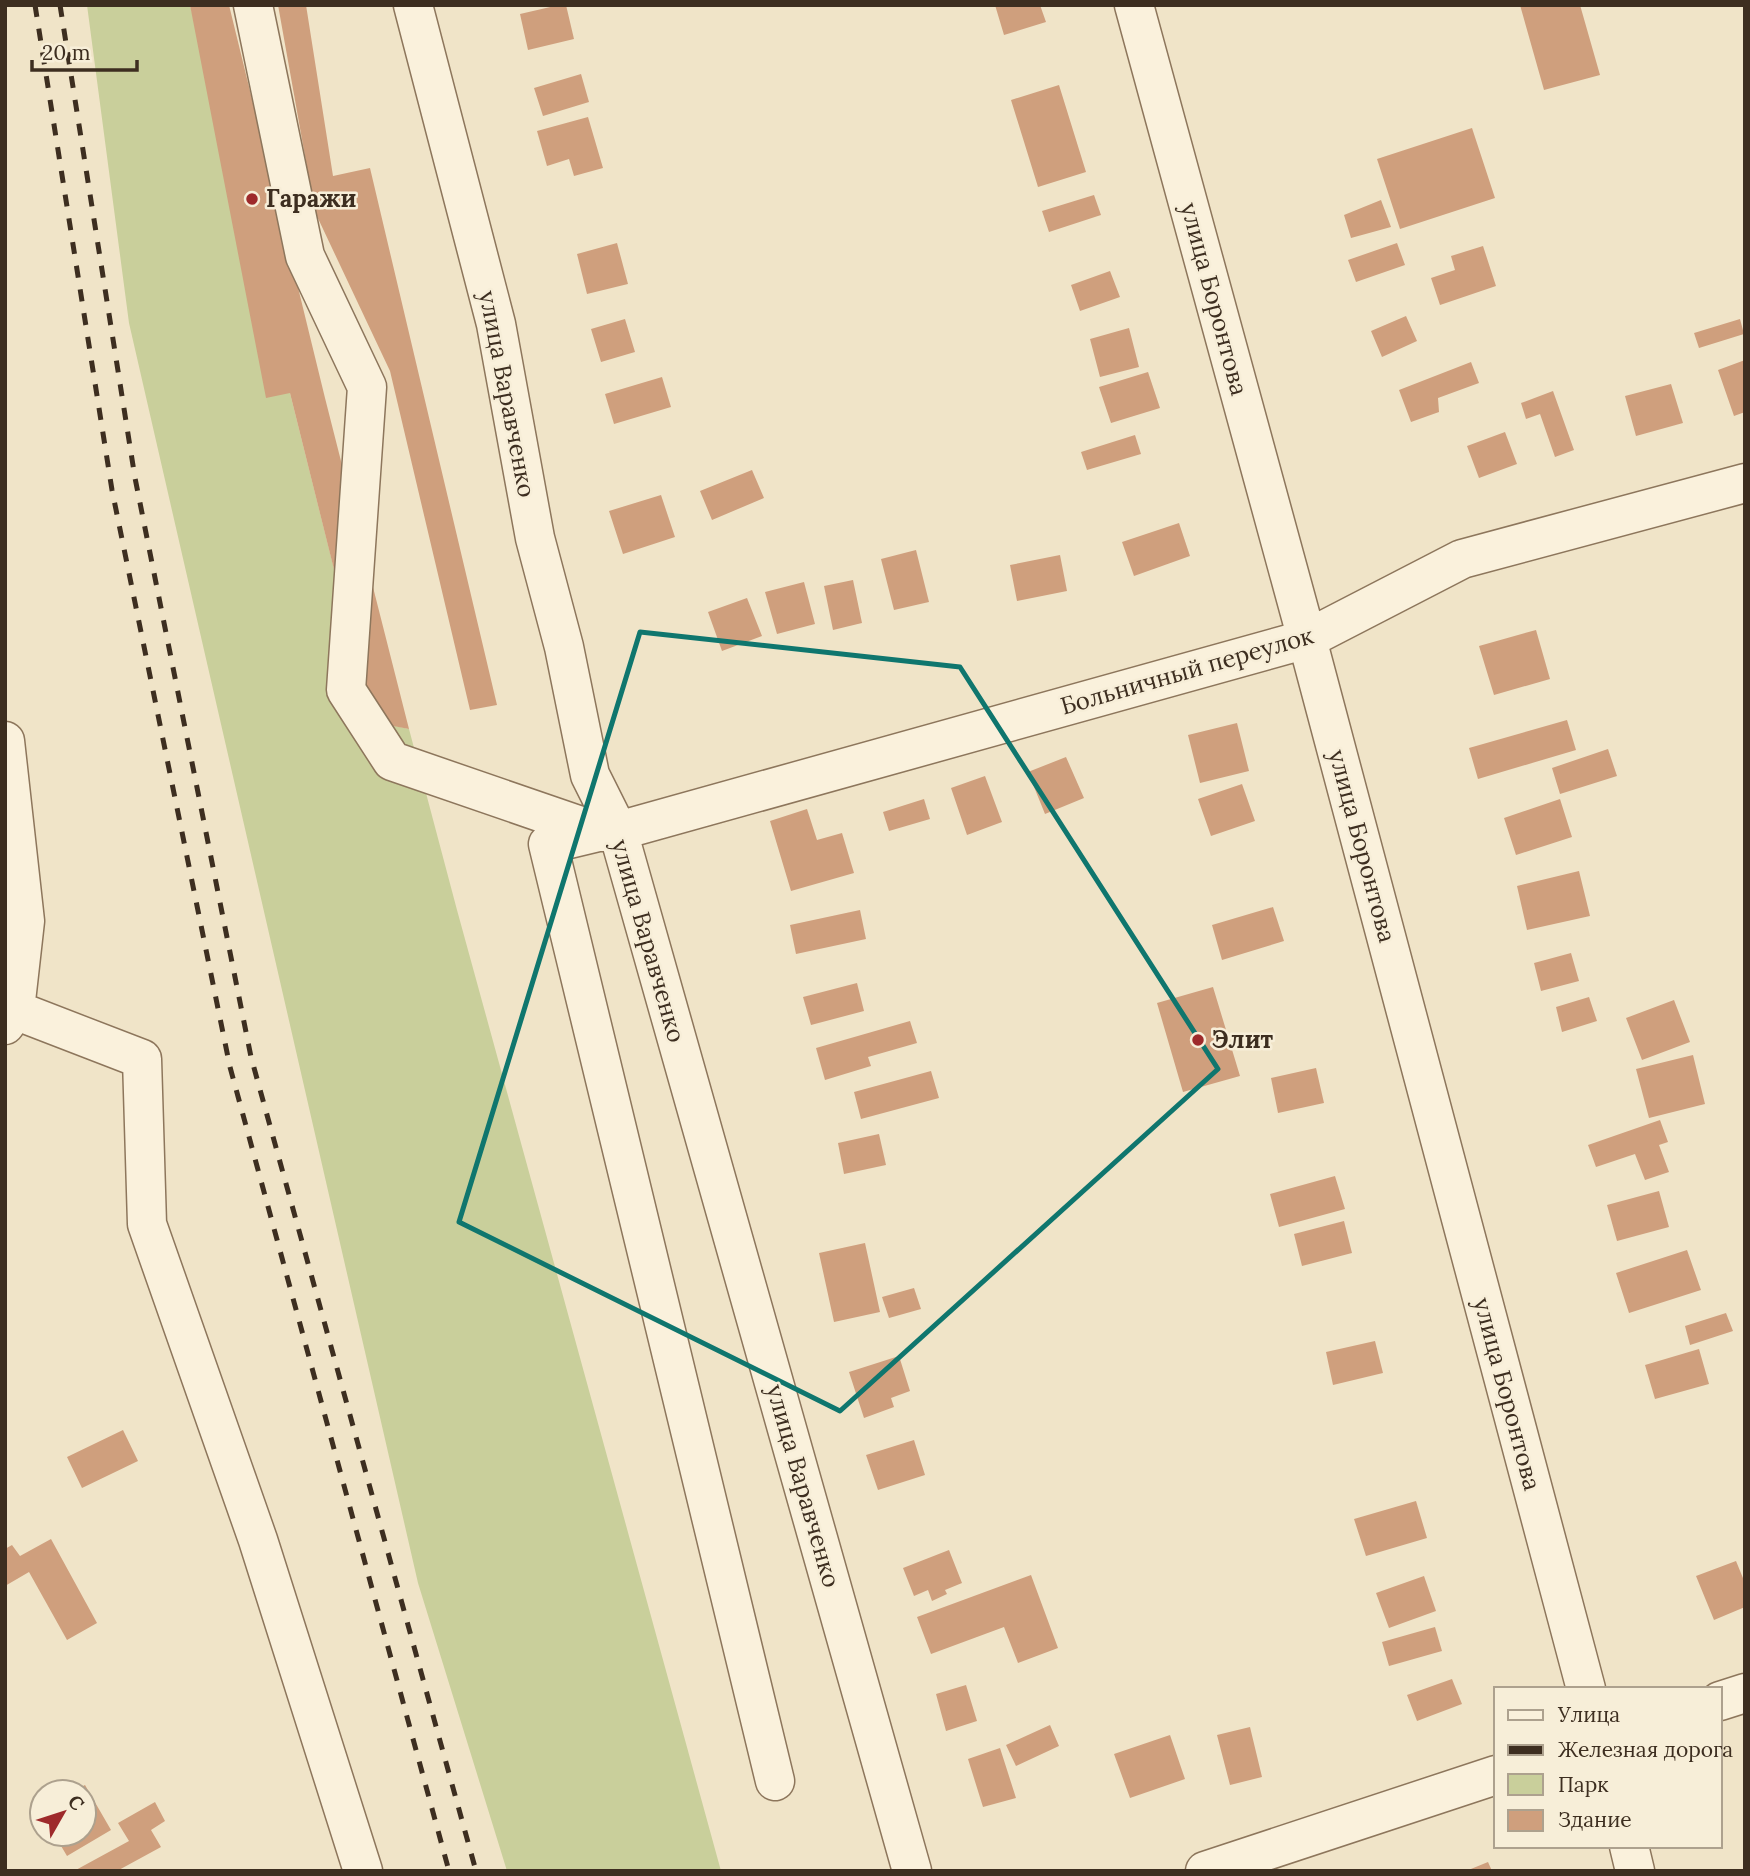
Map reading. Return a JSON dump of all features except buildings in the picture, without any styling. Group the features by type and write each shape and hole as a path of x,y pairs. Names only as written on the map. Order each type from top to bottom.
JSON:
{"street":[{"path":"253,5 305,256 367,387 346,690 392,761 608,831"},
{"name":"улица Варавченко","path":"413,5 496,324 535,538 564,647 590,775 912,1871"},
{"name":"улица Боронтова","path":"1134,5 1307,639 1585,1687"},
{"name":"Больничный переулок","path":"775,1781 548,845 608,831 1307,639 1461,559 1745,482"},
{"path":"5,741 25,921 10,1017 142,1059 147,1224 258,1540 363,1871"},
{"path":"1722,1700 1745,1693"},
{"path":"1205,1871 1494,1775"},
{"path":"1629,1848 1635,1871"}],"highlighted area":[{"path":"640,632 960,667 1218,1069 840,1411 459,1222"}],"green space":[{"path":"87,5 190,5 372,721 409,729 721,1871 507,1871 418,1583 129,323"}],"railway":[{"path":"35,5 112,490 230,1067 449,1871"},
{"path":"60,5 135,478 251,1057 476,1871"}],"place":[{"name":"Гаражи","path":"252,199"},
{"name":"Элит","path":"1198,1040"}]}
